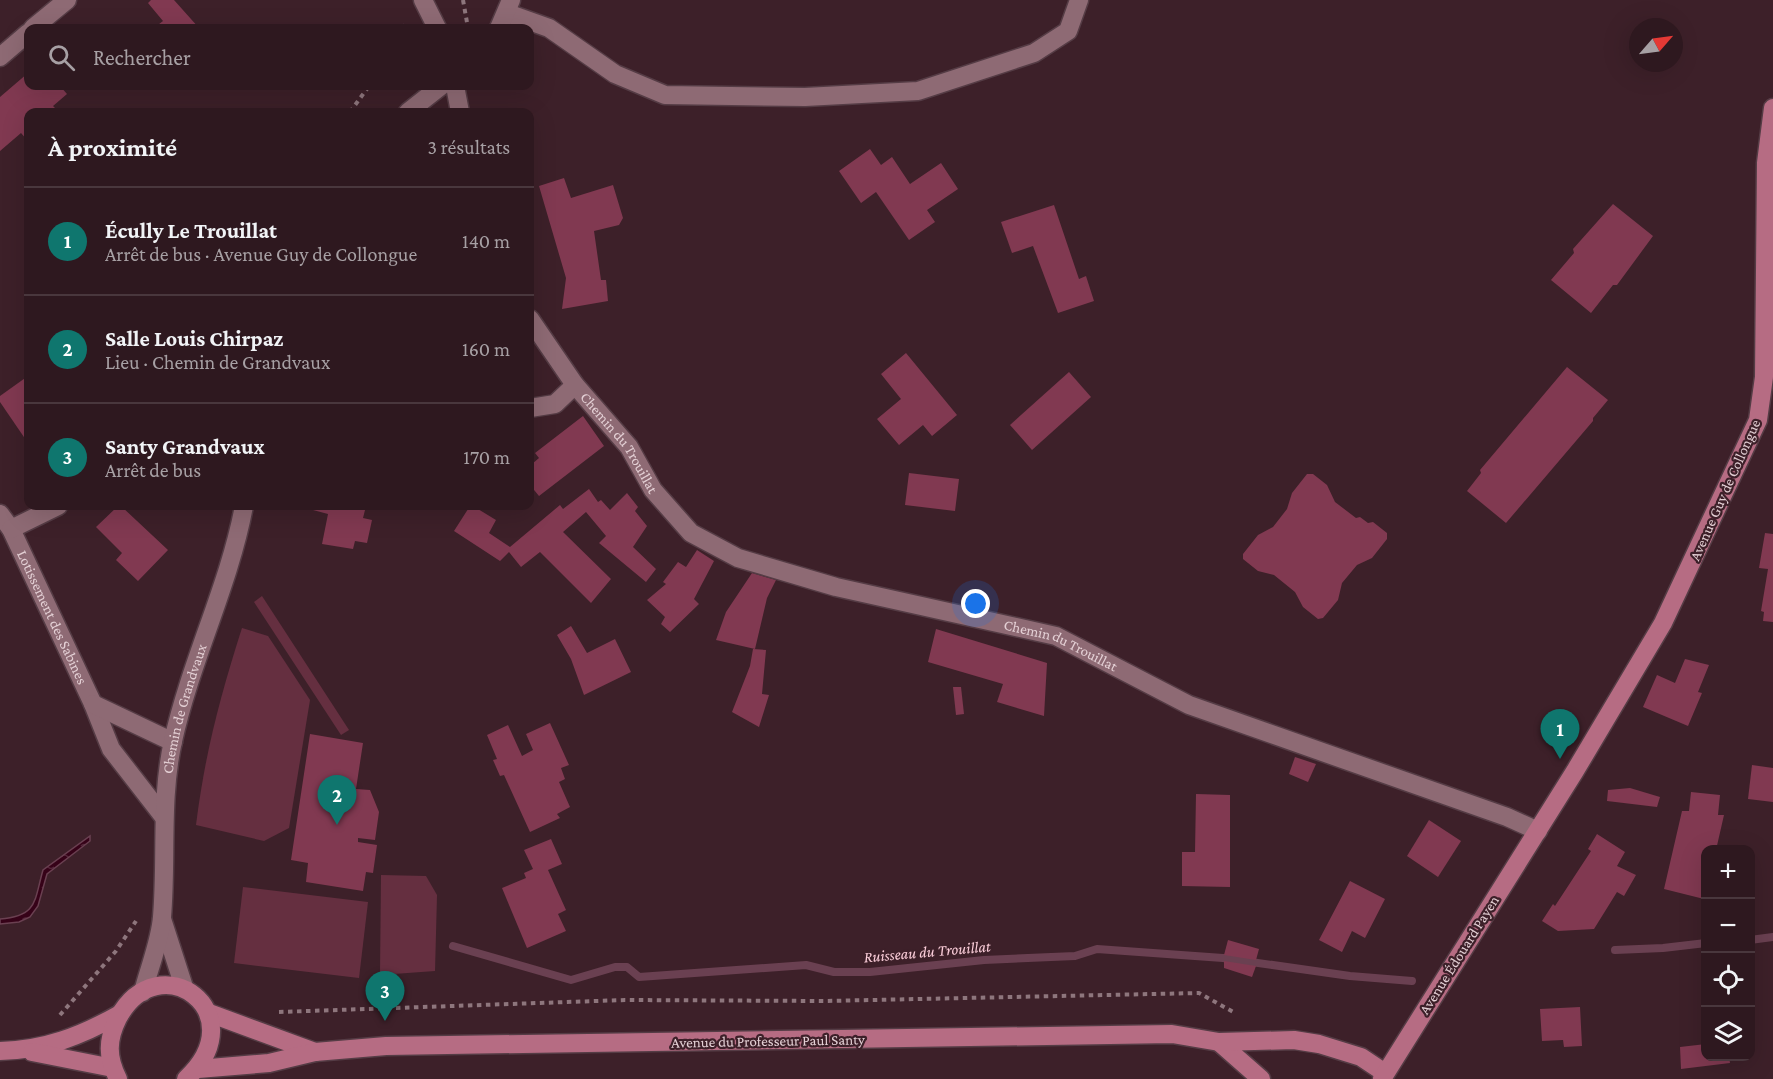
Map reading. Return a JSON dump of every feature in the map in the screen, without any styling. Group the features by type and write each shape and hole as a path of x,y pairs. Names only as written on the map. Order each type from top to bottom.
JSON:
{"main road":[{"name":"Avenue Guy de Collongue","path":"1538,831 1664,623 1758,420 1764,377 1766,163 1773,108"},
{"name":"Avenue Édouard Payen","path":"1386,1077 1538,831"},
{"path":"27,1051 115,1074 109,1043 120,1014 129,1002 142,992 157,986 184,987 199,998 209,1013 210,1041 192,1074"},
{"name":"Avenue du Professeur Paul Santy","path":"209,1013 315,1052"},
{"path":"0,1051 27,1051 63,1042 120,1014"},
{"name":"Avenue du Professeur Paul Santy","path":"192,1074 269,1063 315,1052 398,1046 1172,1034 1219,1042 1294,1040 1319,1044 1361,1057 1386,1077"},
{"path":"1219,1042 1261,1079"}],"street":[{"path":"38,24 67,0"},
{"path":"423,0 435,24"},
{"path":"506,14 549,28 615,74 665,95 805,97 918,91 1034,53 1068,31 1079,0"},
{"path":"0,57 24,36"},
{"path":"413,108 436,90"},
{"path":"456,90 459,108"},
{"name":"Chemin du Trouillat","path":"534,325 575,385 629,447 653,490 691,533 738,558 836,587 1056,636 1189,705 1507,817 1538,831"},
{"path":"534,407 555,404 575,385"},
{"name":"Lotissement des Sabines","path":"45,510 6,522 93,704 111,749 163,816"},
{"name":"Chemin de Grandvaux","path":"142,992 162,919 163,816 173,742 195,659 237,540 243,510"},
{"path":"93,704 173,742"},
{"name":"Chemin de Grandvaux","path":"162,919 184,987"}],"path":[{"path":"463,0 467,24"},
{"path":"406,24 411,20"},
{"path":"353,108 366,90"},
{"path":"56,1020 116,951 136,921"},
{"path":"274,1012 625,1000 825,1001 1199,993 1235,1012"}],"shaded area":[{"path":"262,596 349,730 341,735 254,602"},
{"path":"242,628 268,636 310,700 289,828 264,841 196,825 214,725"},
{"path":"381,875 426,876 437,895 435,971 380,975"},
{"path":"243,887 368,902 359,978 234,963"}],"water":[{"path":"90,836 90,841 47,874 38,906 30,917 19,922 0,924 0,919 28,910 35,898 43,870"}],"building":[{"path":"151,0 174,0 195,24 159,24 163,21 148,3"},
{"path":"24,76 24,90 64,90 67,94 53,106 55,108 24,108 24,136 21,133 0,151 0,97"},
{"path":"870,149 881,165 892,157 910,184 941,163 958,189 927,210 935,222 909,240 876,192 861,203 839,171"},
{"path":"564,178 571,198 613,185 623,218 619,225 594,231 601,280 606,280 608,301 562,309 566,278 539,186"},
{"path":"1613,204 1653,236 1617,285 1613,285 1591,313 1551,280 1574,253 1573,249"},
{"path":"1054,205 1079,279 1086,276 1094,301 1058,313 1033,246 1012,253 1001,222"},
{"path":"906,353 957,415 932,436 923,425 899,445 877,419 901,399 881,374"},
{"path":"1567,367 1608,400 1593,421 1506,523 1467,491 1481,473 1480,470"},
{"path":"1069,372 1091,397 1032,450 1010,425"},
{"path":"24,379 24,437 0,402 0,396"},
{"path":"583,416 604,446 539,496 534,490 534,462 539,458 535,453"},
{"path":"909,473 959,479 955,511 905,505"},
{"path":"1307,474 1313,474 1327,485 1335,502 1356,518 1360,517 1368,523 1373,522 1387,533 1387,539 1372,558 1357,565 1342,583 1338,600 1323,618 1318,619 1303,607 1295,592 1274,575 1258,571 1243,559 1243,554 1258,535 1273,527 1287,509 1292,493"},
{"path":"589,489 598,502 601,500 610,510 627,493 638,507 635,511 647,526 633,547 656,569 646,582 599,543 606,536 586,512 563,532 611,579 591,603 540,552 521,567 509,552 500,561 454,531 467,510 480,510 496,520 489,533 510,547 560,505 563,509"},
{"path":"114,510 125,510 168,550 138,581 116,560 122,553 96,527"},
{"path":"313,510 365,510 363,518 372,520 367,543 355,541 353,549 322,544 328,514"},
{"path":"1765,533 1773,534 1773,622 1763,621 1764,612 1761,611 1768,569 1759,568"},
{"path":"697,550 714,561 694,599 699,604 670,632 661,624 665,617 647,600 666,584 663,582 678,562 686,567"},
{"path":"752,573 776,580 767,598 755,649 716,640 726,612"},
{"path":"571,626 587,653 615,639 631,672 584,695 571,659 557,635"},
{"path":"936,629 1047,663 1044,716 997,702 1003,684 928,662"},
{"path":"753,649 766,650 762,694 769,695 759,727 732,712 750,666"},
{"path":"1685,659 1709,665 1698,692 1702,693 1688,726 1643,707 1657,675 1675,683"},
{"path":"953,687 961,687 964,714 956,715"},
{"path":"550,723 569,765 561,768 565,779 559,782 570,807 557,814 560,818 530,832 504,775 500,776 493,760 497,759 487,735 508,725 522,756 533,750 526,734"},
{"path":"310,734 363,743 356,789 370,790 379,812 375,840 358,838 358,842 377,845 373,873 366,872 363,891 306,882 308,863 291,860"},
{"path":"1295,757 1316,764 1308,782 1289,774"},
{"path":"1752,765 1773,768 1773,802 1748,799"},
{"path":"1630,788 1660,797 1657,807 1607,801 1608,790"},
{"path":"1691,792 1720,795 1718,815 1724,815 1717,845 1701,845 1701,898 1664,889 1682,811 1689,811"},
{"path":"1196,794 1230,795 1230,887 1182,886 1182,852 1195,852"},
{"path":"1429,820 1461,841 1438,877 1407,856"},
{"path":"1597,834 1625,852 1617,866 1636,875 1624,896 1617,892 1594,929 1558,931 1542,921 1553,904 1555,906 1591,851 1588,849"},
{"path":"551,839 562,864 548,870 566,910 558,914 566,931 527,948 502,888 526,878 524,873 533,869 524,850"},
{"path":"1350,881 1385,899 1365,938 1352,931 1342,952 1319,940"},
{"path":"1228,940 1259,949 1256,960 1224,955"},
{"path":"1224,961 1256,966 1252,977 1224,968"},
{"path":"1580,1007 1582,1046 1564,1047 1563,1040 1542,1041 1540,1009"},
{"path":"1701,1045 1701,1061 1730,1061 1730,1063 1681,1069 1680,1047"}],"waterway":[{"name":"Ruisseau du Trouillat","path":"1755,939 1773,937"},
{"name":"Ruisseau du Trouillat","path":"1615,950 1701,944"},
{"name":"Ruisseau du Trouillat","path":"453,946 571,980 615,967 627,967 639,977 806,965 834,972 870,972 984,960 1075,956 1097,949 1223,958 1350,976 1412,981"}],"place":[{"name":"Écully Le Trouillat","path":"1560,759"},
{"name":"Salle Louis Chirpaz","path":"337,825"},
{"name":"Santy Grandvaux","path":"385,1021"}]}
